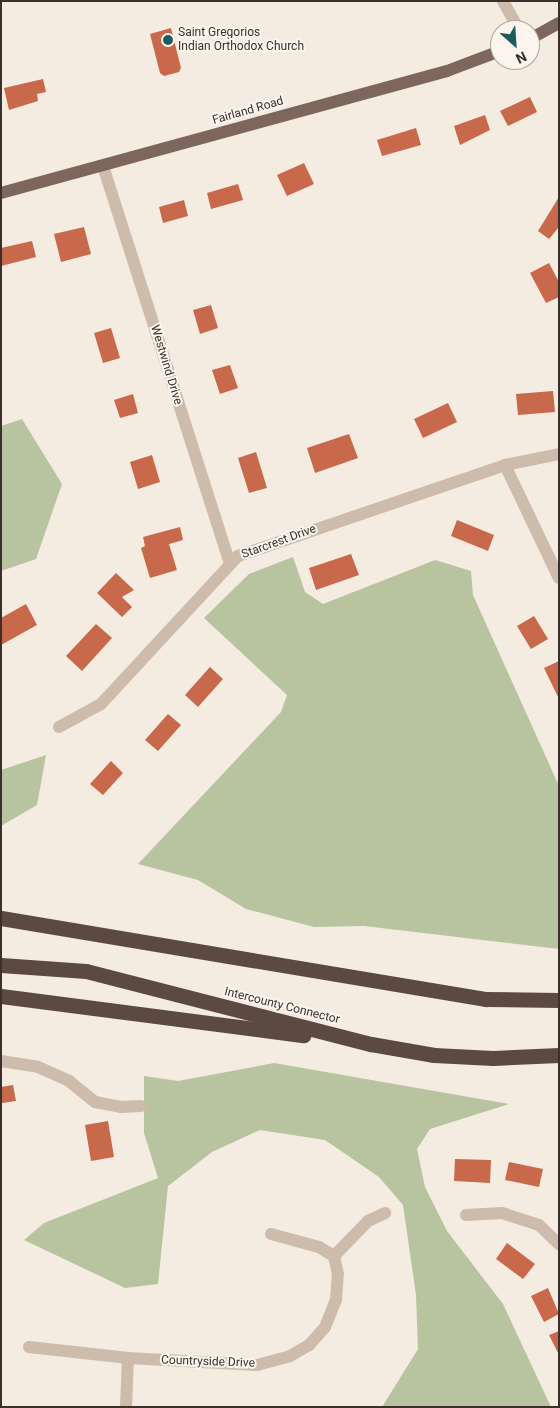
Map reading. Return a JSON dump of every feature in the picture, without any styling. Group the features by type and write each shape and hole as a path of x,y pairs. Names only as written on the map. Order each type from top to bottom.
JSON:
{"highway":[{"path":"1,913 56,926"},
{"path":"1,918 486,999 559,1000"},
{"name":"Intercounty Connector","path":"1,965 86,972 371,1044 434,1054 493,1058 559,1055"},
{"path":"1,996 371,1044"}],"main road":[{"path":"540,33 559,23"},
{"name":"Fairland Road","path":"1,193 447,72 490,55"}],"street":[{"path":"503,1 513,20"},
{"name":"Westwind Drive","path":"103,166 230,563"},
{"name":"Starcrest Drive","path":"59,727 101,704 238,556 284,538 505,465 559,454"},
{"path":"505,465 559,578"},
{"path":"1,1061 38,1067 69,1081 95,1102 121,1107 141,1106"},
{"path":"270,1234 319,1247 334,1256 368,1221 385,1213"},
{"path":"466,1216 502,1213 539,1225 559,1244"},
{"name":"Countryside Drive","path":"30,1347 128,1358 257,1365 290,1356 309,1345 325,1327 336,1300 338,1274 334,1256"},
{"path":"126,1407 128,1358"}],"green space":[{"path":"22,419 62,484 36,559 1,571 1,426"},
{"path":"293,557 305,592 323,604 435,560 471,571 473,595 559,786 559,949 364,926 314,927 246,909 198,880 138,864 281,712 287,695 204,618 249,574"},
{"path":"46,755 37,805 1,826 1,770"},
{"path":"274,1063 509,1104 430,1129 417,1149 425,1187 447,1231 503,1304 551,1407 382,1407 418,1349 416,1295 403,1205 379,1177 325,1140 260,1130 212,1152 168,1186 158,1284 125,1288 24,1240 44,1223 158,1178 144,1133 144,1076 178,1081"}],"building":[{"path":"171,28 181,68 179,72 164,76 160,73 150,34"},
{"path":"43,79 46,92 37,94 38,101 9,110 4,88"},
{"path":"530,97 537,112 508,126 500,111"},
{"path":"485,115 490,130 460,145 454,126"},
{"path":"416,128 421,145 382,156 377,140"},
{"path":"304,163 314,184 287,196 277,175"},
{"path":"238,184 243,200 211,209 207,193"},
{"path":"559,197 559,227 549,239 538,231"},
{"path":"184,200 188,216 163,223 159,207"},
{"path":"84,227 91,254 61,262 54,234"},
{"path":"32,241 36,257 1,266 1,248"},
{"path":"549,263 559,282 559,297 546,303 530,273"},
{"path":"211,305 218,328 200,334 193,310"},
{"path":"111,328 120,358 103,363 94,333"},
{"path":"230,365 238,388 220,394 212,370"},
{"path":"553,391 555,412 518,415 516,394"},
{"path":"133,394 138,413 120,418 114,400"},
{"path":"448,403 457,422 423,438 414,419"},
{"path":"349,434 358,458 315,473 307,448"},
{"path":"256,452 267,488 249,493 238,458"},
{"path":"152,455 160,482 138,489 130,462"},
{"path":"457,520 494,535 488,551 451,536"},
{"path":"180,527 183,540 169,544 177,570 150,578 141,548 145,546 143,537"},
{"path":"351,554 359,575 316,590 309,568"},
{"path":"116,573 134,590 122,597 132,607 122,617 97,593"},
{"path":"26,604 37,625 1,645 1,618"},
{"path":"534,616 548,639 531,649 517,626"},
{"path":"96,624 112,638 82,671 66,656"},
{"path":"559,661 559,699 544,668"},
{"path":"210,667 223,679 198,707 185,695"},
{"path":"168,714 181,725 158,751 145,740"},
{"path":"111,761 123,773 103,795 90,784"},
{"path":"13,1085 16,1101 2,1103 1,1087"},
{"path":"108,1121 114,1157 91,1161 85,1125"},
{"path":"455,1159 491,1160 490,1183 454,1181"},
{"path":"509,1162 543,1169 539,1187 505,1180"},
{"path":"507,1243 535,1264 523,1279 496,1259"},
{"path":"548,1288 559,1314 544,1322 531,1296"},
{"path":"559,1331 559,1355 549,1335"}],"place":[{"name":"Saint Gregorios Indian Orthodox Church","path":"168,40"}]}
